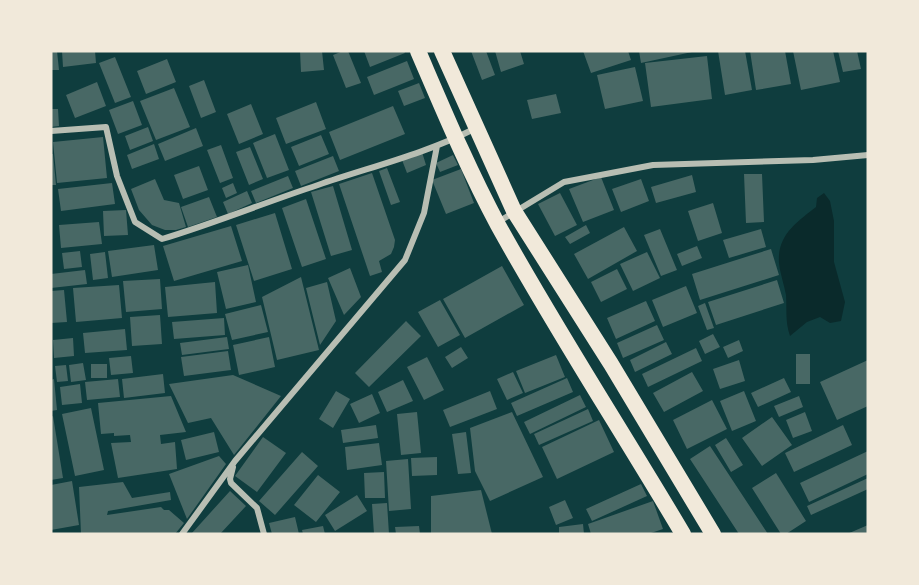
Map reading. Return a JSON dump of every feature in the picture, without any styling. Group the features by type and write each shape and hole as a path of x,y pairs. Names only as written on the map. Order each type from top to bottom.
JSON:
{"highway":[{"path":"418,51 497,223 564,342 683,534"},
{"path":"442,51 514,211 617,374 713,534"}],"street":[{"path":"51,131 106,127 117,176 135,222 162,239 216,223 288,195 437,146 476,128"},
{"path":"182,534 235,461 405,260 424,213 437,146"},
{"path":"497,223 564,182 653,165 813,160 868,155"},
{"path":"235,461 231,483 257,508 264,534"}],"water":[{"path":"824,193 830,201 834,221 834,262 845,302 841,321 830,323 820,317 807,322 790,336 779,253 790,230 816,207 817,198"}],"building":[{"path":"51,51 57,51 59,70 51,70"},
{"path":"62,51 95,51 96,63 63,67"},
{"path":"300,51 322,51 324,70 301,72"},
{"path":"348,51 361,83 346,88 333,55"},
{"path":"364,51 404,51 405,53 370,67"},
{"path":"471,51 486,51 495,75 482,80"},
{"path":"495,51 520,51 524,64 501,72"},
{"path":"583,51 628,51 631,60 591,73"},
{"path":"639,51 692,51 692,52 641,63"},
{"path":"718,51 745,51 752,90 725,95"},
{"path":"750,51 785,51 791,84 756,90"},
{"path":"793,51 833,51 840,82 801,90"},
{"path":"838,51 857,51 861,69 843,72"},
{"path":"707,56 712,99 651,107 645,63"},
{"path":"115,57 131,97 115,103 99,63"},
{"path":"167,59 176,82 146,94 137,71"},
{"path":"407,61 414,79 374,95 367,77"},
{"path":"635,67 643,101 605,109 597,75"},
{"path":"204,80 216,112 201,118 189,86"},
{"path":"97,82 106,106 75,118 66,95"},
{"path":"419,83 425,98 404,106 398,91"},
{"path":"174,88 190,127 156,140 140,101"},
{"path":"556,94 561,113 532,119 527,100"},
{"path":"133,101 142,125 118,134 109,110"},
{"path":"316,102 326,129 286,144 276,118"},
{"path":"251,104 263,134 239,144 227,114"},
{"path":"393,106 405,134 340,160 329,132"},
{"path":"51,109 58,109 59,126 51,127"},
{"path":"148,127 153,141 130,150 125,136"},
{"path":"196,128 203,146 165,161 158,144"},
{"path":"275,134 289,170 267,178 253,143"},
{"path":"321,135 329,154 299,166 291,147"},
{"path":"103,137 107,178 57,183 53,142"},
{"path":"154,144 159,159 132,169 127,155"},
{"path":"221,145 233,178 220,183 207,150"},
{"path":"250,147 263,179 249,185 236,152"},
{"path":"422,152 426,165 407,173 402,160"},
{"path":"51,154 53,154 56,185 51,185"},
{"path":"453,155 458,165 440,172 436,163"},
{"path":"333,156 339,171 301,186 295,171"},
{"path":"199,166 208,190 183,199 174,175"},
{"path":"387,168 400,202 391,205 379,171"},
{"path":"461,169 474,203 446,214 432,180"},
{"path":"372,173 395,240 391,254 379,261 382,272 370,276 339,184"},
{"path":"744,174 762,174 764,222 746,223"},
{"path":"692,175 696,192 656,203 651,187"},
{"path":"288,176 293,188 256,203 251,191"},
{"path":"601,177 614,210 583,222 569,189"},
{"path":"155,179 164,200 179,203 186,227 165,230 152,225 139,210 131,189"},
{"path":"641,179 649,201 621,212 612,189"},
{"path":"112,183 115,204 61,211 58,189"},
{"path":"233,183 237,193 226,198 222,188"},
{"path":"333,186 352,250 331,256 311,192"},
{"path":"247,191 252,203 228,214 223,202"},
{"path":"560,193 577,225 555,236 538,204"},
{"path":"209,197 217,217 188,227 181,207"},
{"path":"306,199 326,259 302,267 282,208"},
{"path":"713,203 722,233 698,241 688,211"},
{"path":"126,210 128,235 104,236 103,211"},
{"path":"275,213 292,269 254,281 236,225"},
{"path":"99,222 102,244 61,248 59,225"},
{"path":"586,225 590,233 570,244 565,237"},
{"path":"231,226 242,261 174,281 163,246"},
{"path":"624,227 637,251 588,279 574,254"},
{"path":"660,229 677,270 661,276 644,235"},
{"path":"761,229 766,247 729,258 723,240"},
{"path":"154,245 158,270 112,277 108,251"},
{"path":"697,246 702,258 682,266 677,254"},
{"path":"771,249 779,275 700,300 692,274"},
{"path":"80,251 82,267 64,269 62,253"},
{"path":"105,252 108,278 93,280 90,254"},
{"path":"647,252 660,278 633,291 620,264"},
{"path":"248,265 256,302 226,309 217,272"},
{"path":"502,266 524,305 465,338 443,299"},
{"path":"350,268 361,297 344,315 328,278"},
{"path":"617,269 627,289 601,302 591,282"},
{"path":"85,270 87,284 51,288 51,274"},
{"path":"301,277 319,350 277,360 262,297"},
{"path":"160,279 162,309 126,312 123,281"},
{"path":"777,280 784,303 716,325 708,302"},
{"path":"215,282 217,313 168,317 165,287"},
{"path":"327,282 336,321 320,345 306,288"},
{"path":"119,285 122,318 76,322 73,288"},
{"path":"686,286 697,313 663,327 652,300"},
{"path":"64,290 67,322 51,323 51,291"},
{"path":"440,300 460,335 438,347 418,312"},
{"path":"646,301 655,321 616,339 607,318"},
{"path":"705,303 714,328 707,330 698,306"},
{"path":"261,305 268,332 232,340 225,314"},
{"path":"160,315 162,344 132,346 130,317"},
{"path":"224,318 225,335 174,339 172,322"},
{"path":"406,321 421,336 369,387 355,373"},
{"path":"657,325 664,340 623,358 617,343"},
{"path":"125,329 127,350 85,353 83,333"},
{"path":"713,334 720,347 705,354 699,341"},
{"path":"227,337 229,349 182,355 180,343"},
{"path":"269,337 275,367 239,375 233,345"},
{"path":"73,338 74,356 54,358 53,340"},
{"path":"739,340 743,351 728,358 723,347"},
{"path":"666,342 672,354 635,372 630,360"},
{"path":"461,347 468,358 452,368 445,357"},
{"path":"696,348 702,361 648,387 642,374"},
{"path":"228,351 231,370 184,376 181,357"},
{"path":"796,354 810,354 810,384 796,384"},
{"path":"556,355 565,377 525,393 516,371"},
{"path":"131,356 133,373 111,375 109,358"},
{"path":"427,357 444,390 424,400 407,367"},
{"path":"739,360 745,381 720,389 713,369"},
{"path":"868,360 868,406 837,420 820,382"},
{"path":"83,363 86,380 71,382 69,365"},
{"path":"91,364 107,364 107,378 91,378"},
{"path":"66,365 68,381 57,382 55,366"},
{"path":"513,372 523,393 507,400 497,379"},
{"path":"692,372 703,391 664,412 653,393"},
{"path":"163,374 165,393 124,398 122,379"},
{"path":"233,375 281,396 234,455 211,418 188,423 169,384"},
{"path":"567,378 573,392 517,416 511,403"},
{"path":"784,378 791,392 758,407 751,393"},
{"path":"54,379 57,410 51,411 51,380"},
{"path":"118,379 120,397 87,400 85,382"},
{"path":"403,380 413,401 387,412 378,392"},
{"path":"80,384 82,403 62,405 60,387"},
{"path":"336,391 350,399 333,428 319,419"},
{"path":"490,391 497,409 450,427 443,410"},
{"path":"744,391 756,421 732,431 720,401"},
{"path":"372,394 380,413 359,423 350,404"},
{"path":"580,395 586,407 530,434 524,422"},
{"path":"171,396 186,432 160,435 161,444 175,442 177,469 118,478 111,443 131,442 130,435 101,434 98,403"},
{"path":"799,396 803,407 779,417 774,406"},
{"path":"712,400 727,429 687,449 673,420"},
{"path":"91,408 104,470 75,476 62,414"},
{"path":"588,409 593,421 539,445 534,434"},
{"path":"417,412 421,453 401,455 397,414"},
{"path":"512,412 543,477 490,501 475,471 470,428"},
{"path":"805,412 812,431 793,438 786,420"},
{"path":"53,416 63,478 51,480 51,417"},
{"path":"772,417 792,445 762,466 742,438"},
{"path":"599,420 614,452 557,479 542,447"},
{"path":"376,425 378,438 343,443 341,430"},
{"path":"843,425 852,445 794,472 785,453"},
{"path":"214,432 219,452 186,460 181,440"},
{"path":"466,432 471,473 458,474 452,434"},
{"path":"263,437 286,453 257,492 235,476"},
{"path":"726,438 743,465 731,472 715,445"},
{"path":"379,443 382,465 347,470 345,447"},
{"path":"710,446 768,534 739,534 690,459"},
{"path":"868,451 868,474 809,502 800,483"},
{"path":"302,452 318,466 275,515 259,501"},
{"path":"219,456 226,464 187,519 169,474"},
{"path":"437,457 437,475 412,476 411,458"},
{"path":"408,459 411,509 389,511 386,461"},
{"path":"384,472 385,498 365,498 364,473"},
{"path":"776,473 806,521 786,534 781,534 752,488"},
{"path":"318,475 340,492 316,522 294,505"},
{"path":"868,478 868,489 811,515 807,506"},
{"path":"72,481 79,525 51,530 51,485"},
{"path":"123,482 132,498 170,492 171,500 108,511 107,515 161,507 169,510 184,523 175,534 81,534 79,487"},
{"path":"641,484 647,496 592,521 586,509"},
{"path":"481,490 492,534 431,534 431,496"},
{"path":"230,491 246,506 220,534 192,533"},
{"path":"357,495 367,511 335,531 325,515"},
{"path":"565,500 573,518 556,525 549,507"},
{"path":"653,501 663,529 648,534 591,534 588,524"},
{"path":"387,503 389,534 374,534 372,504"},
{"path":"295,517 299,534 272,534 269,523"},
{"path":"583,524 584,534 559,534 559,527"},
{"path":"868,525 868,534 847,534"},
{"path":"323,526 325,534 303,534 302,530"},
{"path":"419,526 420,534 396,534 395,527"}]}
